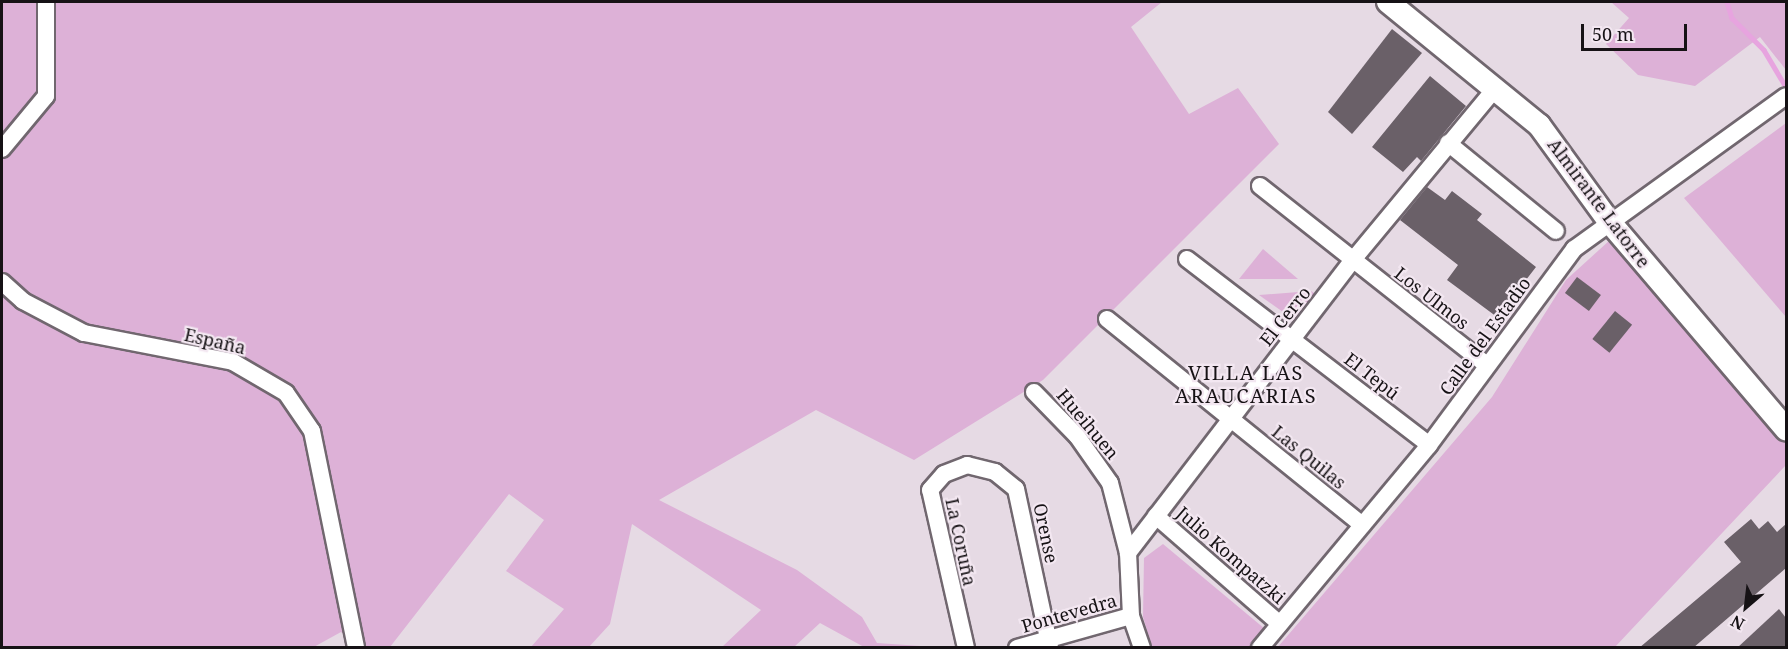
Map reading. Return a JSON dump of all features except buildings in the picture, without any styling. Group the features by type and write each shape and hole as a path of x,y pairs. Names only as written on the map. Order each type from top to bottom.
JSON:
{"main road":[{"name":"Almirante Latorre","path":"1388,2 1546,132 1608,220 1786,429"}],"street":[{"path":"2,150 46,96 46,2"},
{"name":"El Cerro","path":"1128,553 1352,261 1495,89"},
{"name":"Calle del Estadio","path":"1260,648 1429,445 1574,249 1608,220 1786,96"},
{"path":"1448,143 1556,231"},
{"name":"Los Ulmos","path":"1260,186 1352,261 1487,365"},
{"name":"El Tepú","path":"1187,259 1429,445"},
{"name":"España","path":"2,282 23,301 84,333 233,362 273,382 312,431 335,562 356,648"},
{"name":"Las Quilas","path":"1107,319 1362,525"},
{"name":"Hueihuen","path":"1034,392 1077,436 1110,483 1128,553"},
{"name":"Orense","path":"967,465 994,472 1016,489 1049,644"},
{"name":"La Coruña","path":"966,648 930,490 944,474 967,465"},
{"name":"Julio Kompatzki","path":"1156,516 1280,624"},
{"path":"1128,553 1131,616 1142,648"},
{"name":"Pontevedra","path":"1017,648 1049,644 1131,616"}],"shaded area":[{"path":"2,2 1162,2 1131,27 1189,114 1238,88 1279,144 1043,380 914,460 816,410 659,500 797,570 862,617 877,643 935,647 864,647 820,623 794,647 722,647 761,610 632,524 610,624 589,647 531,647 564,609 506,571 544,520 509,494 390,647 359,647 341,632 312,648 2,647"},
{"path":"1611,2 1786,2 1786,70 1760,37 1695,86 1638,75 1606,44 1629,18"},
{"path":"1786,123 1786,317 1684,198"},
{"path":"1610,240 1786,440 1786,465 1615,647 1277,648 1492,397 1566,280"},
{"path":"1263,249 1298,279 1239,279"},
{"path":"1311,291 1320,297 1297,322 1259,295"},
{"path":"1163,544 1265,629 1250,647 1152,647 1143,617 1144,558"}],"waterway":[{"path":"1727,2 1732,18 1764,50 1786,87"}],"district":[{"name":"VILLA LAS ARAUCARIAS","path":"1246,384"}]}
